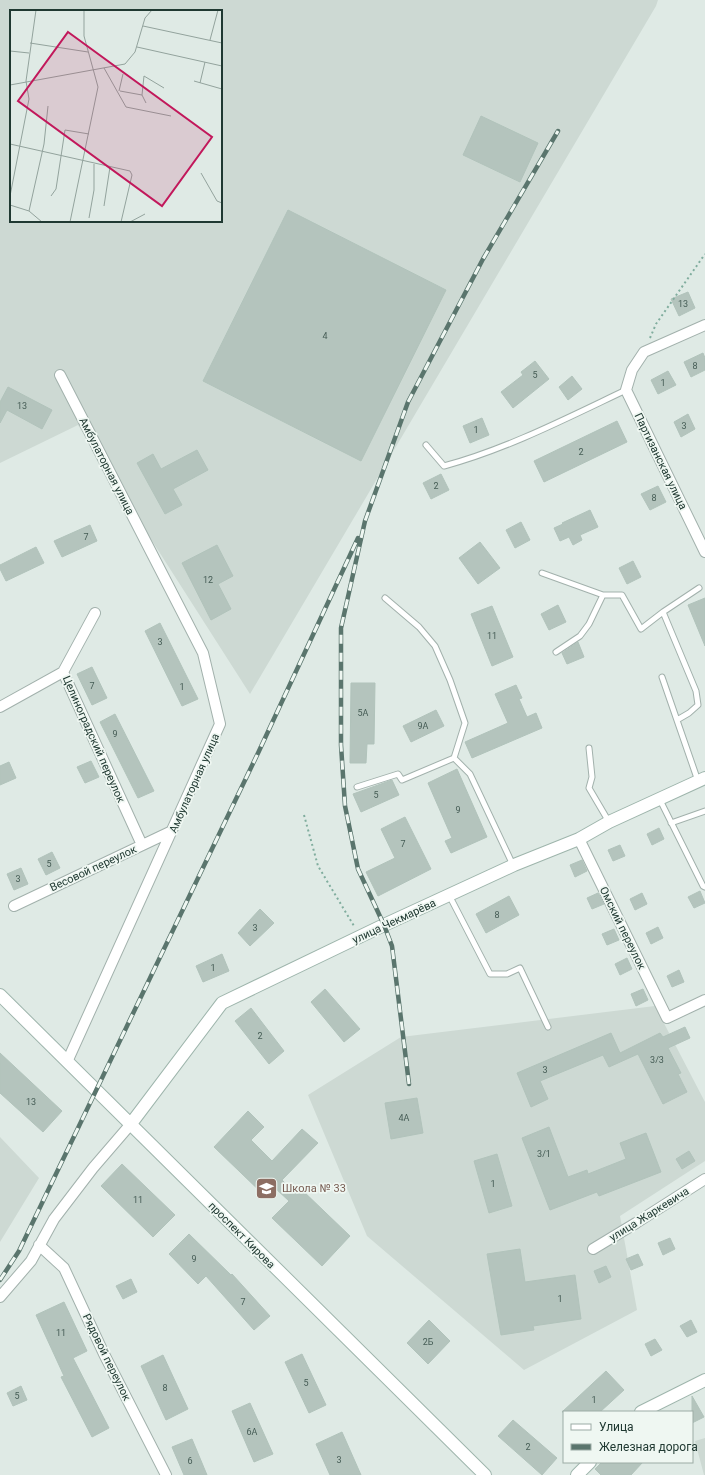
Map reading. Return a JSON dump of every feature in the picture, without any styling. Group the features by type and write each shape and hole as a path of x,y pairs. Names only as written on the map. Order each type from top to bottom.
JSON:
{"street":[{"path":"626,390 632,370 644,352 705,325"},
{"name":"Амбулаторная улица","path":"60,375 202,653 220,724 68,1062"},
{"name":"Партизанская улица","path":"626,390 702,539 705,552"},
{"name":"Целиноградский переулок","path":"96,613 62,672 142,845"},
{"path":"0,707 62,672"},
{"name":"улица Чекмарёва","path":"130,1125 222,1003 448,895 514,865 579,839 609,822 701,780"},
{"name":"Весовой переулок","path":"14,906 172,831"},
{"name":"Омский переулок","path":"579,839 667,1018 705,1000"},
{"name":"проспект Кирова","path":"0,995 485,1475"},
{"path":"0,1297 31,1261 54,1219 93,1168 130,1125"},
{"name":"улица Жаркевича","path":"592,1249 705,1179"},
{"name":"Рядовой переулок","path":"39,1245 64,1268 104,1354 166,1475"},
{"path":"643,1411 705,1380"},
{"path":"578,1475 589,1463"}],"lane":[{"path":"426,445 444,466 466,460 537,432 626,390"},
{"path":"542,573 603,596 622,595 641,629 699,588"},
{"path":"556,652 580,636 589,624 603,596"},
{"path":"357,788 398,774 402,780 454,758 465,723 450,680 435,646 419,627 385,598"},
{"path":"663,612 696,691 698,705 689,713 677,720"},
{"path":"662,677 701,780"},
{"path":"589,748 592,777 589,788 609,822"},
{"path":"454,758 470,774 514,865"},
{"path":"660,799 703,886 705,887"},
{"path":"671,823 705,811"},
{"path":"448,895 490,974 507,974 520,968 548,1027"}],"path":[{"path":"644,352 656,324 705,254"},
{"path":"304,815 318,866 360,937"}],"shaded area":[{"path":"0,0 658,0 656,6 250,694 78,425 0,463"},
{"path":"655,1006 705,1102 705,1161 620,1216 637,1310 524,1370 367,1236 308,1095 401,1037"},
{"path":"0,1137 39,1178 0,1242"},
{"path":"705,1438 705,1475 704,1475 695,1441"}],"building":[{"path":"481,116 538,143 520,182 463,155"},
{"path":"288,210 446,290 361,461 203,381"},
{"path":"688,292 695,308 679,316 671,299"},
{"path":"703,353 705,358 705,370 691,377 684,362"},
{"path":"535,361 549,379 513,408 501,392 523,375 521,372"},
{"path":"668,371 676,385 658,394 651,380"},
{"path":"572,376 582,389 568,400 559,387"},
{"path":"8,387 52,410 42,429 7,410 0,423 0,402"},
{"path":"688,414 695,429 681,437 674,422"},
{"path":"482,418 489,435 470,443 463,426"},
{"path":"617,421 627,442 544,482 534,461"},
{"path":"197,450 208,470 173,489 182,505 165,514 137,463 153,454 161,469"},
{"path":"441,474 449,490 431,499 423,483"},
{"path":"658,486 666,502 650,510 641,494"},
{"path":"590,510 598,527 580,535 582,540 573,545 569,537 560,541 554,528"},
{"path":"521,522 530,540 515,548 506,530"},
{"path":"90,525 97,541 62,557 54,541"},
{"path":"480,542 500,568 478,584 459,558"},
{"path":"217,545 233,576 218,584 231,609 211,620 182,563"},
{"path":"36,547 44,563 6,581 0,569 0,565"},
{"path":"633,561 641,577 627,584 619,568"},
{"path":"705,598 705,646 688,605"},
{"path":"558,605 566,622 549,630 541,614"},
{"path":"492,606 513,657 492,666 471,614"},
{"path":"160,623 198,699 182,706 145,631"},
{"path":"578,642 584,657 567,664 562,653"},
{"path":"92,667 107,698 92,705 77,674"},
{"path":"351,683 375,683 374,744 367,744 366,763 350,763"},
{"path":"516,685 522,698 519,699 527,717 536,713 542,728 472,758 465,742 508,723 495,694"},
{"path":"436,710 444,726 411,742 403,726"},
{"path":"115,714 154,791 138,798 100,722"},
{"path":"91,761 99,777 85,783 77,767"},
{"path":"9,762 16,778 0,785 0,766"},
{"path":"457,769 487,837 451,853 445,841 452,838 428,783"},
{"path":"392,780 399,795 361,812 353,794"},
{"path":"405,817 431,869 378,896 366,872 395,858 381,829"},
{"path":"659,828 664,839 652,845 647,834"},
{"path":"620,845 625,856 613,861 608,850"},
{"path":"52,852 60,868 46,875 38,859"},
{"path":"582,860 587,871 575,877 570,865"},
{"path":"21,868 28,884 14,890 7,874"},
{"path":"700,891 705,903 694,908 688,897"},
{"path":"598,893 604,904 592,909 587,898"},
{"path":"642,893 647,904 635,910 630,899"},
{"path":"509,896 519,915 486,933 476,914"},
{"path":"260,909 274,923 250,946 238,933"},
{"path":"658,927 663,938 651,944 646,933"},
{"path":"614,929 619,940 607,945 602,934"},
{"path":"222,954 229,971 203,982 196,966"},
{"path":"627,958 632,969 620,975 615,964"},
{"path":"679,970 684,982 672,987 667,976"},
{"path":"325,989 360,1029 344,1042 311,1002"},
{"path":"643,989 648,1000 636,1006 631,994"},
{"path":"251,1008 284,1051 269,1064 235,1021"},
{"path":"685,1027 690,1038 668,1048 681,1073 678,1074 687,1092 663,1104 638,1054 609,1067 603,1055 540,1081 548,1099 531,1107 517,1073 611,1033 620,1053 660,1033 663,1037"},
{"path":"0,1053 62,1111 43,1132 0,1093"},
{"path":"417,1098 423,1133 391,1139 385,1103"},
{"name":"Школа № 33","path":"248,1111 264,1127 251,1140 272,1161 302,1129 318,1143 282,1180 296,1194 301,1189 350,1236 322,1266 272,1218 289,1201 275,1188 266,1197 214,1147"},
{"path":"549,1127 568,1177 587,1170 588,1174 626,1159 620,1143 646,1133 661,1172 599,1196 597,1192 550,1210 522,1138"},
{"path":"689,1151 695,1161 682,1169 676,1159"},
{"path":"497,1154 512,1206 489,1213 474,1161"},
{"path":"122,1164 175,1215 153,1237 101,1186"},
{"path":"189,1234 231,1275 232,1274 270,1316 254,1330 206,1276 198,1284 169,1254"},
{"path":"670,1238 675,1249 663,1255 658,1243"},
{"path":"520,1249 525,1282 575,1275 581,1319 533,1326 534,1330 501,1335 487,1254"},
{"path":"638,1254 643,1265 631,1270 626,1259"},
{"path":"606,1266 611,1277 599,1283 594,1271"},
{"path":"131,1279 137,1292 123,1299 116,1286"},
{"path":"64,1302 87,1351 73,1358 109,1428 92,1437 61,1377 64,1376 36,1315"},
{"path":"429,1320 450,1341 428,1364 407,1343"},
{"path":"691,1320 697,1332 687,1337 680,1326"},
{"path":"655,1339 662,1350 651,1356 645,1344"},
{"path":"302,1354 326,1405 309,1413 285,1362"},
{"path":"163,1355 188,1409 166,1420 141,1366"},
{"path":"606,1371 624,1390 601,1411 563,1411"},
{"path":"21,1386 27,1400 13,1406 7,1393"},
{"path":"692,1396 704,1417 693,1422"},
{"path":"250,1403 273,1454 254,1462 232,1411"},
{"path":"513,1420 557,1458 542,1475 498,1436"},
{"path":"342,1432 361,1475 330,1475 316,1444"},
{"path":"192,1439 207,1475 184,1475 172,1447"},
{"path":"601,1463 642,1463 631,1475 601,1475 595,1469"}],"railway":[{"path":"409,1084 392,946 358,869 345,806 341,745 341,628 365,521 408,402 483,259 558,131"},
{"path":"0,1280 19,1251 259,751 358,538"}],"place":[{"name":"Школа № 33","path":"266,1188"}]}
